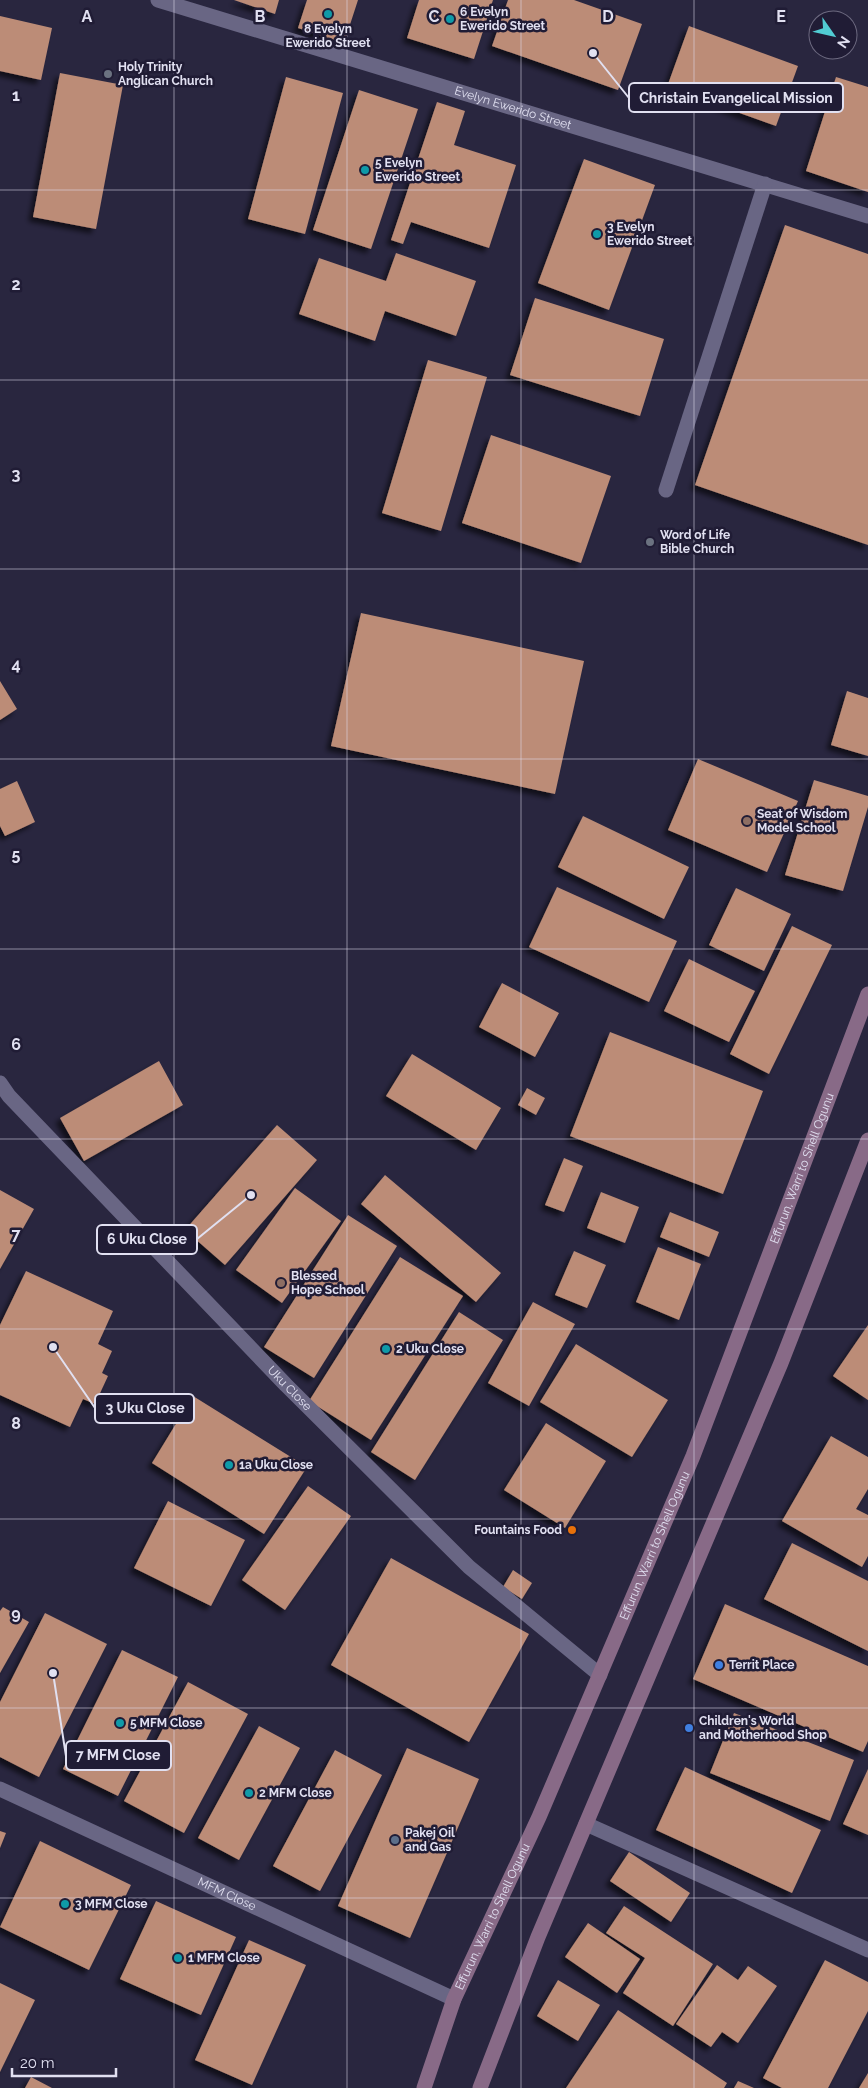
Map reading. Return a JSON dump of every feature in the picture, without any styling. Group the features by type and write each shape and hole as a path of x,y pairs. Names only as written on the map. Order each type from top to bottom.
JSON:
{"main road":[{"name":"Effurun, Warri to Shell Ogunu","path":"424,2088 454,1999 539,1817 693,1456 868,994"},
{"path":"480,2088 538,1936 781,1363 868,1140"}],"street":[{"name":"Evelyn Ewerido Street","path":"158,0 868,216"},
{"path":"666,490 766,184"},
{"name":"Uku Close","path":"0,1083 15,1103 321,1420 469,1566 600,1675"},
{"name":"MFM Close","path":"0,1790 454,1999"},
{"path":"586,1824 868,1950"}],"building":[{"path":"234,0 279,0 275,14"},
{"name":"8 Evelyn Ewerido Street","path":"307,0 358,0 344,43 298,28"},
{"name":"6 Evelyn Ewerido Street","path":"419,0 493,0 474,59 407,38"},
{"path":"508,0 574,0 642,24 618,90 492,46"},
{"path":"0,16 52,28 41,80 0,71"},
{"path":"689,26 798,66 776,126 667,87"},
{"path":"60,73 123,85 96,229 33,217"},
{"path":"286,77 343,93 305,234 248,219"},
{"path":"836,77 868,87 868,192 806,171"},
{"name":"5 Evelyn Ewerido Street","path":"359,90 418,109 371,249 313,230"},
{"path":"437,102 465,111 454,145 516,165 489,248 411,222 403,244 391,240"},
{"name":"3 Evelyn Ewerido Street","path":"584,159 655,185 609,310 538,283"},
{"path":"785,225 868,254 868,545 695,485"},
{"path":"396,253 476,281 456,336 385,311 375,341 299,314 319,258 386,281"},
{"path":"535,298 664,339 640,416 510,375"},
{"path":"428,360 487,377 441,531 382,513"},
{"path":"491,435 611,476 581,563 462,523"},
{"path":"361,613 584,661 555,794 331,746"},
{"path":"0,681 17,709 0,720"},
{"path":"847,691 868,698 868,756 831,745"},
{"path":"698,759 798,801 767,872 668,830"},
{"path":"814,780 868,796 868,807 843,891 785,875"},
{"path":"17,781 35,822 5,836 0,826 0,789"},
{"path":"583,816 689,867 664,919 558,867"},
{"path":"557,887 677,941 649,1002 529,947"},
{"path":"736,888 791,914 764,971 709,945"},
{"path":"792,926 832,945 769,1074 730,1054"},
{"path":"689,959 755,991 729,1042 664,1011"},
{"path":"502,983 559,1013 535,1057 479,1027"},
{"path":"610,1032 763,1091 723,1194 570,1136"},
{"path":"412,1054 501,1108 476,1150 386,1096"},
{"path":"159,1061 183,1105 84,1161 60,1118"},
{"path":"527,1088 545,1098 536,1115 518,1105"},
{"path":"277,1125 317,1160 225,1265 185,1230"},
{"path":"564,1158 583,1166 564,1212 545,1205"},
{"path":"385,1175 501,1273 476,1302 361,1204"},
{"path":"295,1188 341,1221 282,1303 236,1270"},
{"path":"0,1190 34,1209 0,1269"},
{"path":"601,1192 639,1207 625,1243 587,1228"},
{"path":"670,1212 719,1232 709,1257 660,1237"},
{"path":"348,1215 397,1246 314,1378 264,1347"},
{"path":"658,1247 701,1264 679,1320 636,1302"},
{"path":"574,1251 606,1265 587,1308 555,1295"},
{"name":"2 Uku Close","path":"400,1257 463,1296 371,1440 309,1401"},
{"path":"26,1271 113,1311 98,1344 112,1351 102,1373 108,1376 95,1404 83,1399 70,1427 0,1395 0,1325"},
{"path":"533,1302 575,1324 529,1406 488,1383"},
{"path":"459,1312 503,1340 415,1480 371,1452"},
{"path":"868,1325 868,1400 833,1376"},
{"path":"576,1344 668,1400 632,1457 540,1402"},
{"name":"1a Uku Close","path":"193,1396 307,1467 264,1534 152,1463"},
{"path":"546,1423 606,1461 565,1528 504,1490"},
{"path":"831,1436 868,1457 868,1489 856,1509 868,1515 868,1556 862,1567 782,1521"},
{"path":"308,1486 351,1516 285,1610 242,1580"},
{"path":"168,1501 245,1540 211,1606 134,1568"},
{"path":"792,1543 868,1581 868,1651 764,1599"},
{"path":"391,1558 529,1634 469,1742 331,1665"},
{"path":"513,1570 532,1583 522,1599 503,1587"},
{"path":"725,1604 868,1666 868,1741 863,1752 693,1679"},
{"path":"3,1607 29,1622 0,1673 0,1611"},
{"path":"45,1613 107,1644 39,1777 0,1757 0,1702"},
{"name":"5 MFM Close","path":"122,1650 178,1677 118,1796 63,1769"},
{"path":"188,1682 248,1714 184,1833 124,1801"},
{"path":"734,1713 854,1760 830,1821 710,1773"},
{"name":"2 MFM Close","path":"259,1726 300,1748 239,1860 198,1838"},
{"path":"407,1748 479,1779 410,1938 338,1906"},
{"path":"335,1750 382,1775 320,1891 273,1866"},
{"path":"685,1767 821,1830 792,1893 656,1830"},
{"path":"868,1769 868,1835 843,1824"},
{"path":"0,1831 6,1833 0,1848"},
{"name":"3 MFM Close","path":"40,1841 131,1885 89,1970 0,1927"},
{"path":"629,1852 690,1893 671,1922 610,1881"},
{"name":"1 MFM Close","path":"156,1901 236,1937 201,2015 120,1979"},
{"path":"624,1906 713,1964 673,2026 623,1993 645,1958 606,1933"},
{"path":"588,1923 640,1959 617,1993 565,1957"},
{"path":"249,1940 306,1965 252,2085 195,2060"},
{"path":"825,1960 868,1982 868,2011 828,2088 782,2088 763,2078"},
{"path":"717,1965 738,1980 748,1966 777,1986 738,2043 722,2032 711,2047 676,2024"},
{"path":"558,1980 600,2005 578,2041 537,2016"},
{"path":"0,1983 35,2000 0,2072"},
{"path":"618,2010 727,2083 724,2088 566,2088"},
{"path":"868,2073 868,2088 859,2088"},
{"path":"31,2077 52,2088 25,2088"},
{"path":"738,2081 754,2088 734,2088"}],"place":[{"name":"8 Evelyn Ewerido Street","path":"328,14"},
{"name":"6 Evelyn Ewerido Street","path":"450,19"},
{"name":"Christain Evangelical Mission","path":"593,53"},
{"name":"Holy Trinity Anglican Church","path":"108,74"},
{"name":"5 Evelyn Ewerido Street","path":"365,170"},
{"name":"3 Evelyn Ewerido Street","path":"597,234"},
{"name":"Word of Life Bible Church","path":"650,542"},
{"name":"Seat of Wisdom Model School","path":"747,821"},
{"name":"6 Uku Close","path":"251,1195"},
{"name":"Blessed Hope School","path":"281,1283"},
{"name":"3 Uku Close","path":"53,1347"},
{"name":"2 Uku Close","path":"386,1349"},
{"name":"1a Uku Close","path":"229,1465"},
{"name":"Fountains Food","path":"572,1530"},
{"name":"Territ Place","path":"719,1665"},
{"name":"7 MFM Close","path":"53,1673"},
{"name":"5 MFM Close","path":"120,1723"},
{"name":"Children's World and Motherhood Shop","path":"689,1728"},
{"name":"2 MFM Close","path":"249,1793"},
{"name":"Pakej Oil and Gas","path":"395,1840"},
{"name":"3 MFM Close","path":"65,1904"},
{"name":"1 MFM Close","path":"178,1958"}]}
